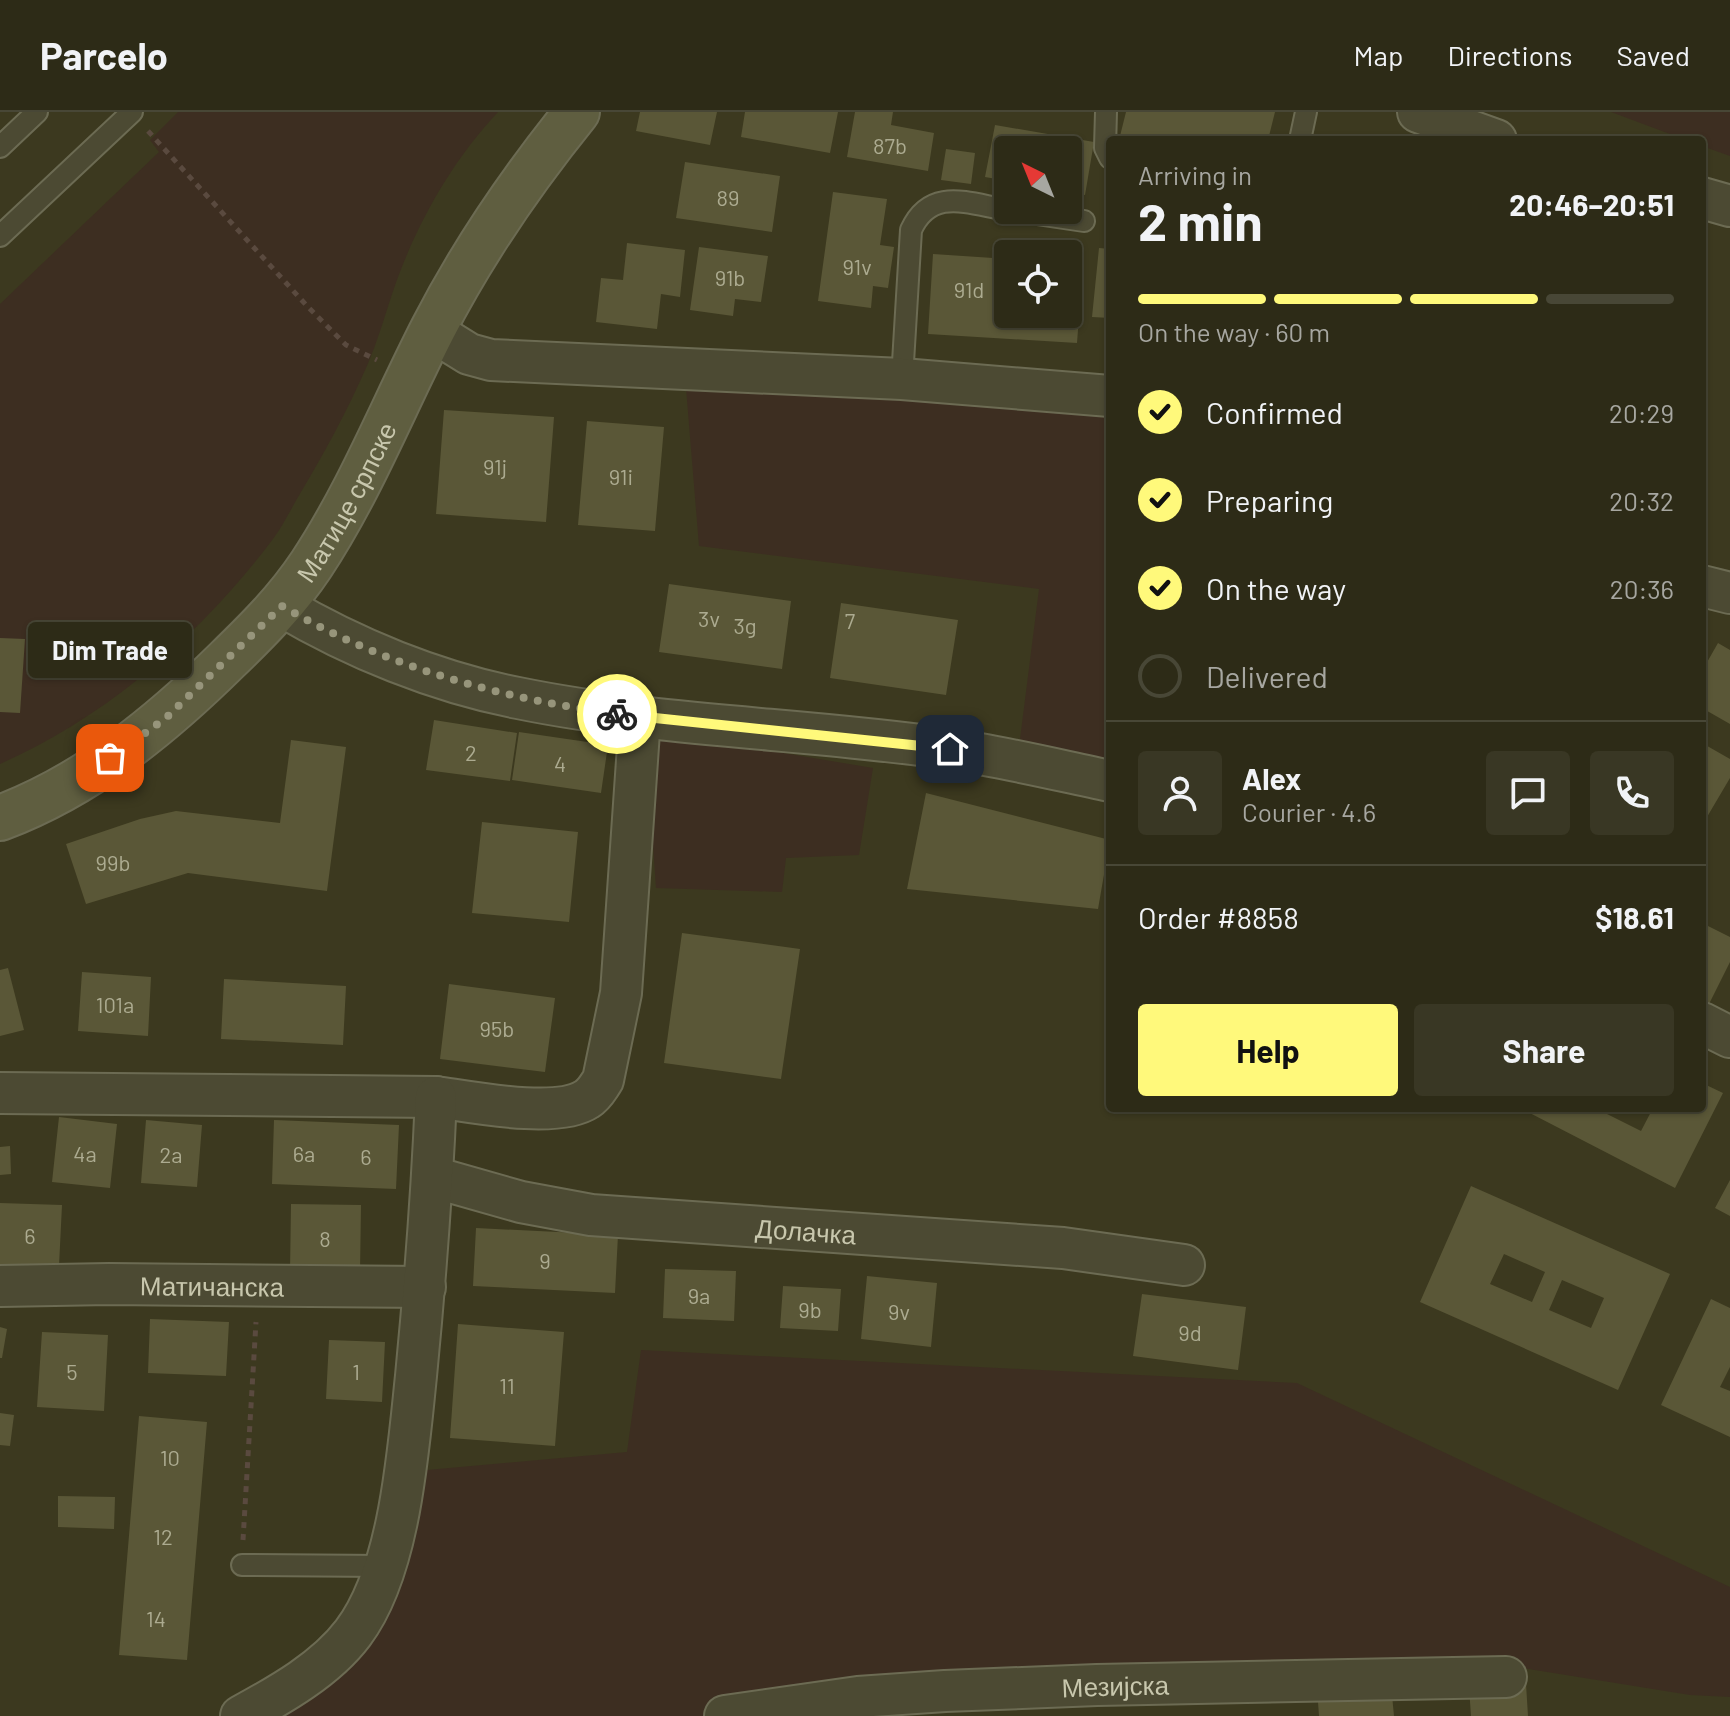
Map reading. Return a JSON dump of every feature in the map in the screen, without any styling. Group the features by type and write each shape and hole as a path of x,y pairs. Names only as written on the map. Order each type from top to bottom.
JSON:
{"main road":[{"name":"Матице српске","path":"0,818 61,791 143,736 187,700 282,606 312,564 342,513 432,331 497,218 577,112"}],"street":[{"path":"1418,112 1485,136"},
{"path":"1706,199 1730,206"},
{"path":"432,331 469,354 491,360 902,379 1106,396"},
{"path":"1706,587 1730,593"},
{"path":"282,606 314,626 437,676 515,698 640,717 950,749 1106,780"},
{"path":"0,1093 436,1097 505,1107 563,1107 585,1101 597,1091 603,1080 621,993 640,717"},
{"path":"1706,1025 1730,1037"},
{"path":"241,1716 301,1680 353,1634 368,1609 384,1566 405,1472 425,1287 436,1097"},
{"name":"Долачка","path":"433,1177 521,1202 591,1215 1063,1248 1184,1265"},
{"name":"Матичанска","path":"0,1286 425,1287"},
{"name":"Мезијска","path":"725,1716 858,1697 945,1691 1113,1684 1506,1677"}],"lane":[{"path":"0,147 37,112"},
{"path":"0,236 132,112"},
{"path":"1301,136 1306,112"},
{"path":"1101,113 1106,150"},
{"path":"902,379 911,230 917,217 929,206 944,200 994,208"},
{"path":"242,1565 384,1566"}],"path":[{"path":"132,112 299,298 346,345"},
{"path":"242,1565 259,1287"}],"shaded area":[{"path":"178,112 498,112 467,149 428,210 398,277 359,384 327,447 273,539 216,607 151,669 79,722 0,764 0,304 159,152 150,140"},
{"path":"1611,112 1730,112 1730,156 1706,147 1706,136 1675,136"},
{"path":"686,388 1106,402 1106,773 1018,755 1039,589 699,546"},
{"path":"645,730 873,768 859,855 786,858 782,892 656,888"},
{"path":"641,1350 1297,1383 1730,1587 1730,1697 1690,1695 1517,1667 725,1716 241,1716 326,1660 405,1472 627,1452"}],"building":[{"path":"640,112 717,112 710,145 636,131"},
{"path":"745,112 838,112 830,153 741,137"},
{"path":"855,112 893,112 891,125 934,133 928,171 847,157"},
{"path":"1126,112 1275,112 1269,136 1120,136"},
{"path":"995,125 1059,136 994,136 994,179 985,177"},
{"path":"1082,140 1094,142 1085,195 1082,194"},
{"path":"946,149 975,153 971,184 941,180"},
{"path":"685,162 780,176 772,232 676,218"},
{"path":"833,192 887,199 880,245 894,247 888,288 873,286 871,308 818,301"},
{"path":"627,243 685,250 680,297 661,294 657,329 596,322 601,278 623,280"},
{"path":"699,247 768,256 761,302 735,299 733,316 690,310"},
{"path":"1099,248 1106,249 1106,318 1092,317"},
{"path":"933,254 994,258 994,328 1078,328 1077,343 928,334"},
{"path":"444,410 554,417 546,522 436,514"},
{"path":"587,421 664,427 655,531 578,525"},
{"path":"669,584 791,601 782,669 659,652"},
{"path":"841,603 958,620 946,695 830,678"},
{"path":"0,638 25,639 20,713 0,712"},
{"path":"1718,643 1730,650 1730,724 1706,710 1706,664"},
{"path":"434,720 517,733 510,781 426,770"},
{"path":"519,732 608,745 601,793 512,780"},
{"path":"291,740 346,747 327,891 188,873 86,904 66,844 140,819 176,811 280,823"},
{"path":"1706,745 1730,759 1730,778 1707,817"},
{"path":"926,793 1106,839 1106,863 1098,909 907,889"},
{"path":"482,822 578,832 569,922 472,913"},
{"path":"1706,925 1730,937 1730,962 1709,1004 1706,1003"},
{"path":"682,933 800,949 781,1079 664,1063"},
{"path":"8,968 24,1030 0,1036 0,970"},
{"path":"82,972 151,977 148,1036 78,1031"},
{"path":"224,979 346,986 343,1045 221,1039"},
{"path":"449,984 555,998 545,1072 440,1059"},
{"path":"1706,1085 1723,1093 1675,1188 1528,1112 1603,1112 1641,1131 1651,1112 1706,1112"},
{"path":"59,1117 117,1124 110,1188 52,1182"},
{"path":"146,1120 202,1125 197,1187 141,1183"},
{"path":"274,1120 399,1125 396,1189 272,1184"},
{"path":"10,1146 11,1174 0,1175 0,1147"},
{"path":"1730,1180 1730,1216 1715,1208"},
{"path":"1471,1186 1670,1274 1618,1390 1420,1302","holes":["1504,1254 1545,1272 1532,1302 1490,1284","1562,1280 1604,1298 1591,1328 1549,1310"]},
{"path":"0,1203 62,1205 59,1266 0,1264"},
{"path":"291,1204 361,1205 360,1273 290,1272"},
{"path":"476,1228 618,1235 615,1293 473,1286"},
{"path":"665,1269 736,1271 734,1321 663,1318"},
{"path":"867,1276 937,1283 931,1347 861,1339"},
{"path":"783,1286 841,1289 838,1331 780,1328"},
{"path":"1142,1294 1246,1307 1238,1370 1133,1356"},
{"path":"1711,1299 1730,1308 1730,1367 1720,1387 1730,1391 1730,1437 1661,1405"},
{"path":"150,1319 229,1322 226,1376 148,1373"},
{"path":"458,1324 564,1332 555,1446 450,1438"},
{"path":"0,1327 7,1329 2,1358 0,1358"},
{"path":"42,1332 108,1335 104,1411 37,1407"},
{"path":"329,1340 385,1342 382,1402 326,1399"},
{"path":"0,1413 14,1415 10,1446 0,1445"},
{"path":"139,1416 207,1422 187,1660 119,1655"},
{"path":"58,1496 115,1497 114,1529 58,1527"},
{"path":"1526,1684 1528,1716 1471,1716 1469,1687"},
{"path":"1392,1695 1394,1716 1319,1716 1318,1702"}],"way so far":[{"path":"110,758 166,718 282,606 314,626 437,676 515,698 617,714"}],"place":[{"name":"Dim Trade","path":"110,758"}],"route":[{"path":"617,714 950,749"}]}
